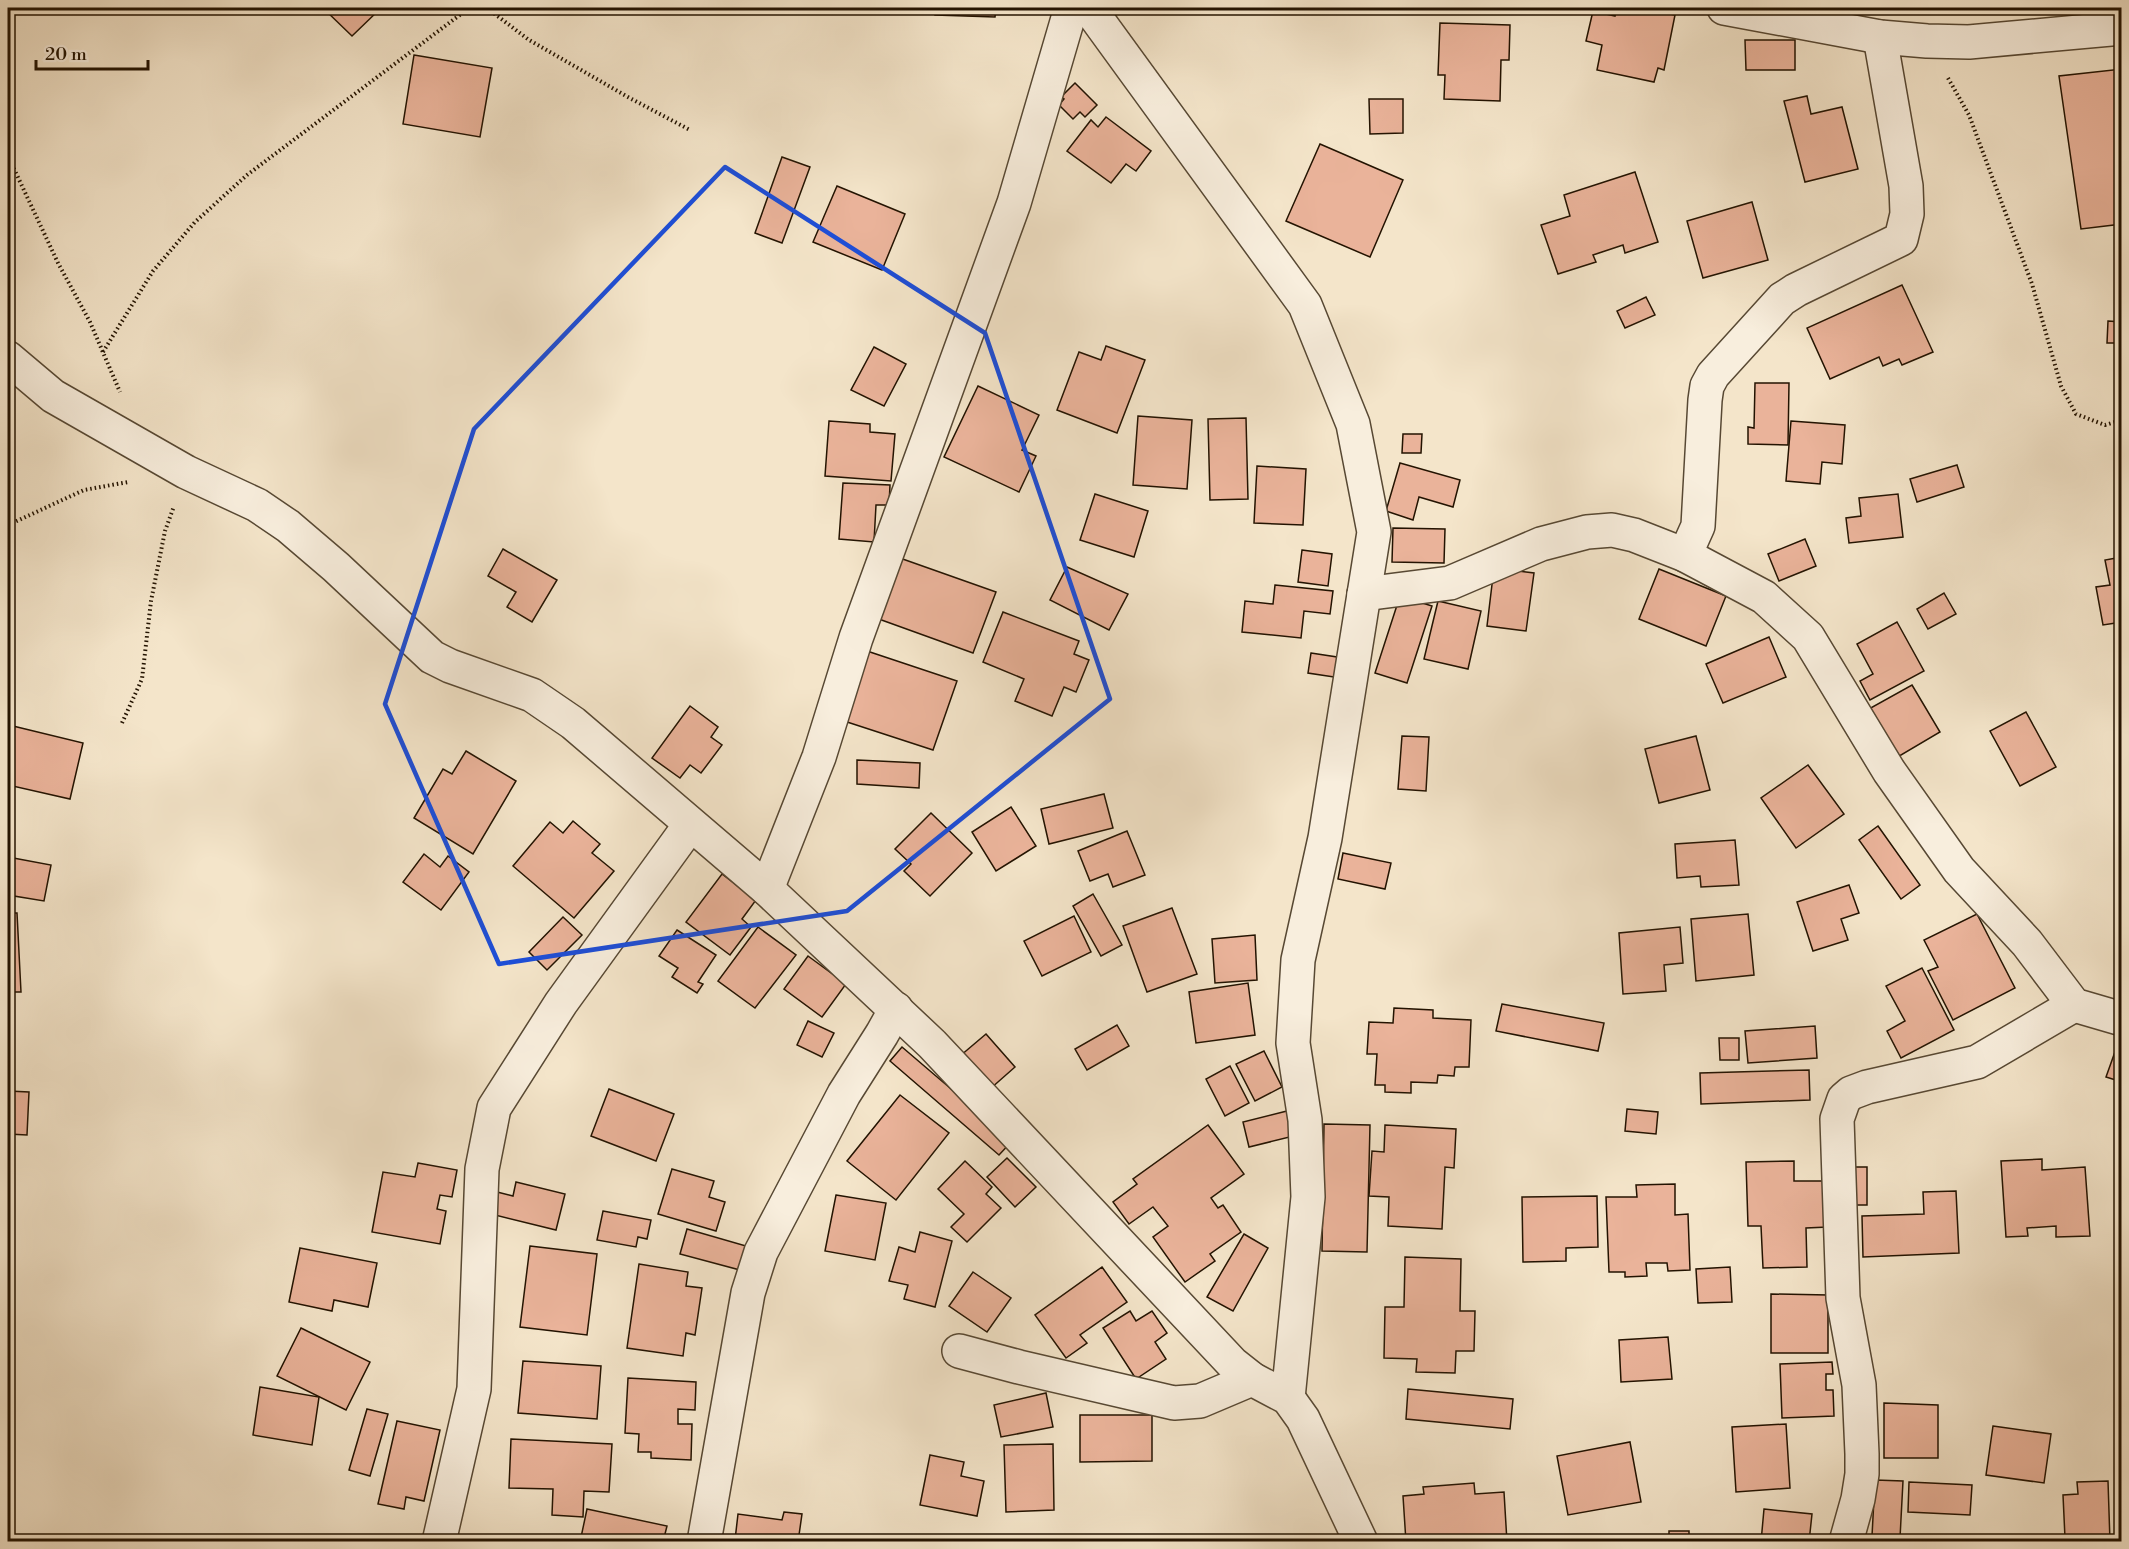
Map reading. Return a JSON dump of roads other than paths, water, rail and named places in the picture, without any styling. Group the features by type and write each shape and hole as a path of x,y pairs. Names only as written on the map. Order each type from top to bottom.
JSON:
{"street":[{"path":"767,889 819,757 856,638 1014,203 1071,8"},
{"path":"1089,8 1305,305 1353,424 1374,532 1325,838 1298,960 1293,1043 1305,1120 1308,1197 1288,1398"},
{"path":"1724,8 1880,37 1927,41 1969,42 2121,28"},
{"path":"1685,555 1698,526 1704,400 1707,386 1713,375 1782,299 1900,238 1907,214 1905,186 1880,37"},
{"path":"8,358 52,396 186,472 257,505 288,526 336,567 432,657 450,666 532,695 565,717 767,889 932,1044 1221,1353 1252,1379 1288,1398 1303,1419 1360,1542"},
{"path":"1364,594 1450,583 1541,544 1587,532 1612,530 1634,535 1685,555 1764,597 1808,636 1889,771 1959,870 2027,944 2074,1005 2121,1019"},
{"path":"439,1542 474,1389 482,1169 494,1107 561,1003 690,825"},
{"path":"1846,1542 1858,1499 1862,1454 1859,1385 1843,1298 1838,1139 1840,1106 1851,1093 1867,1087 1977,1062 2074,1005"},
{"path":"704,1542 748,1293 761,1252 844,1094 896,1009"},
{"path":"959,1351 1052,1376 1174,1403 1200,1401 1252,1379"}]}
